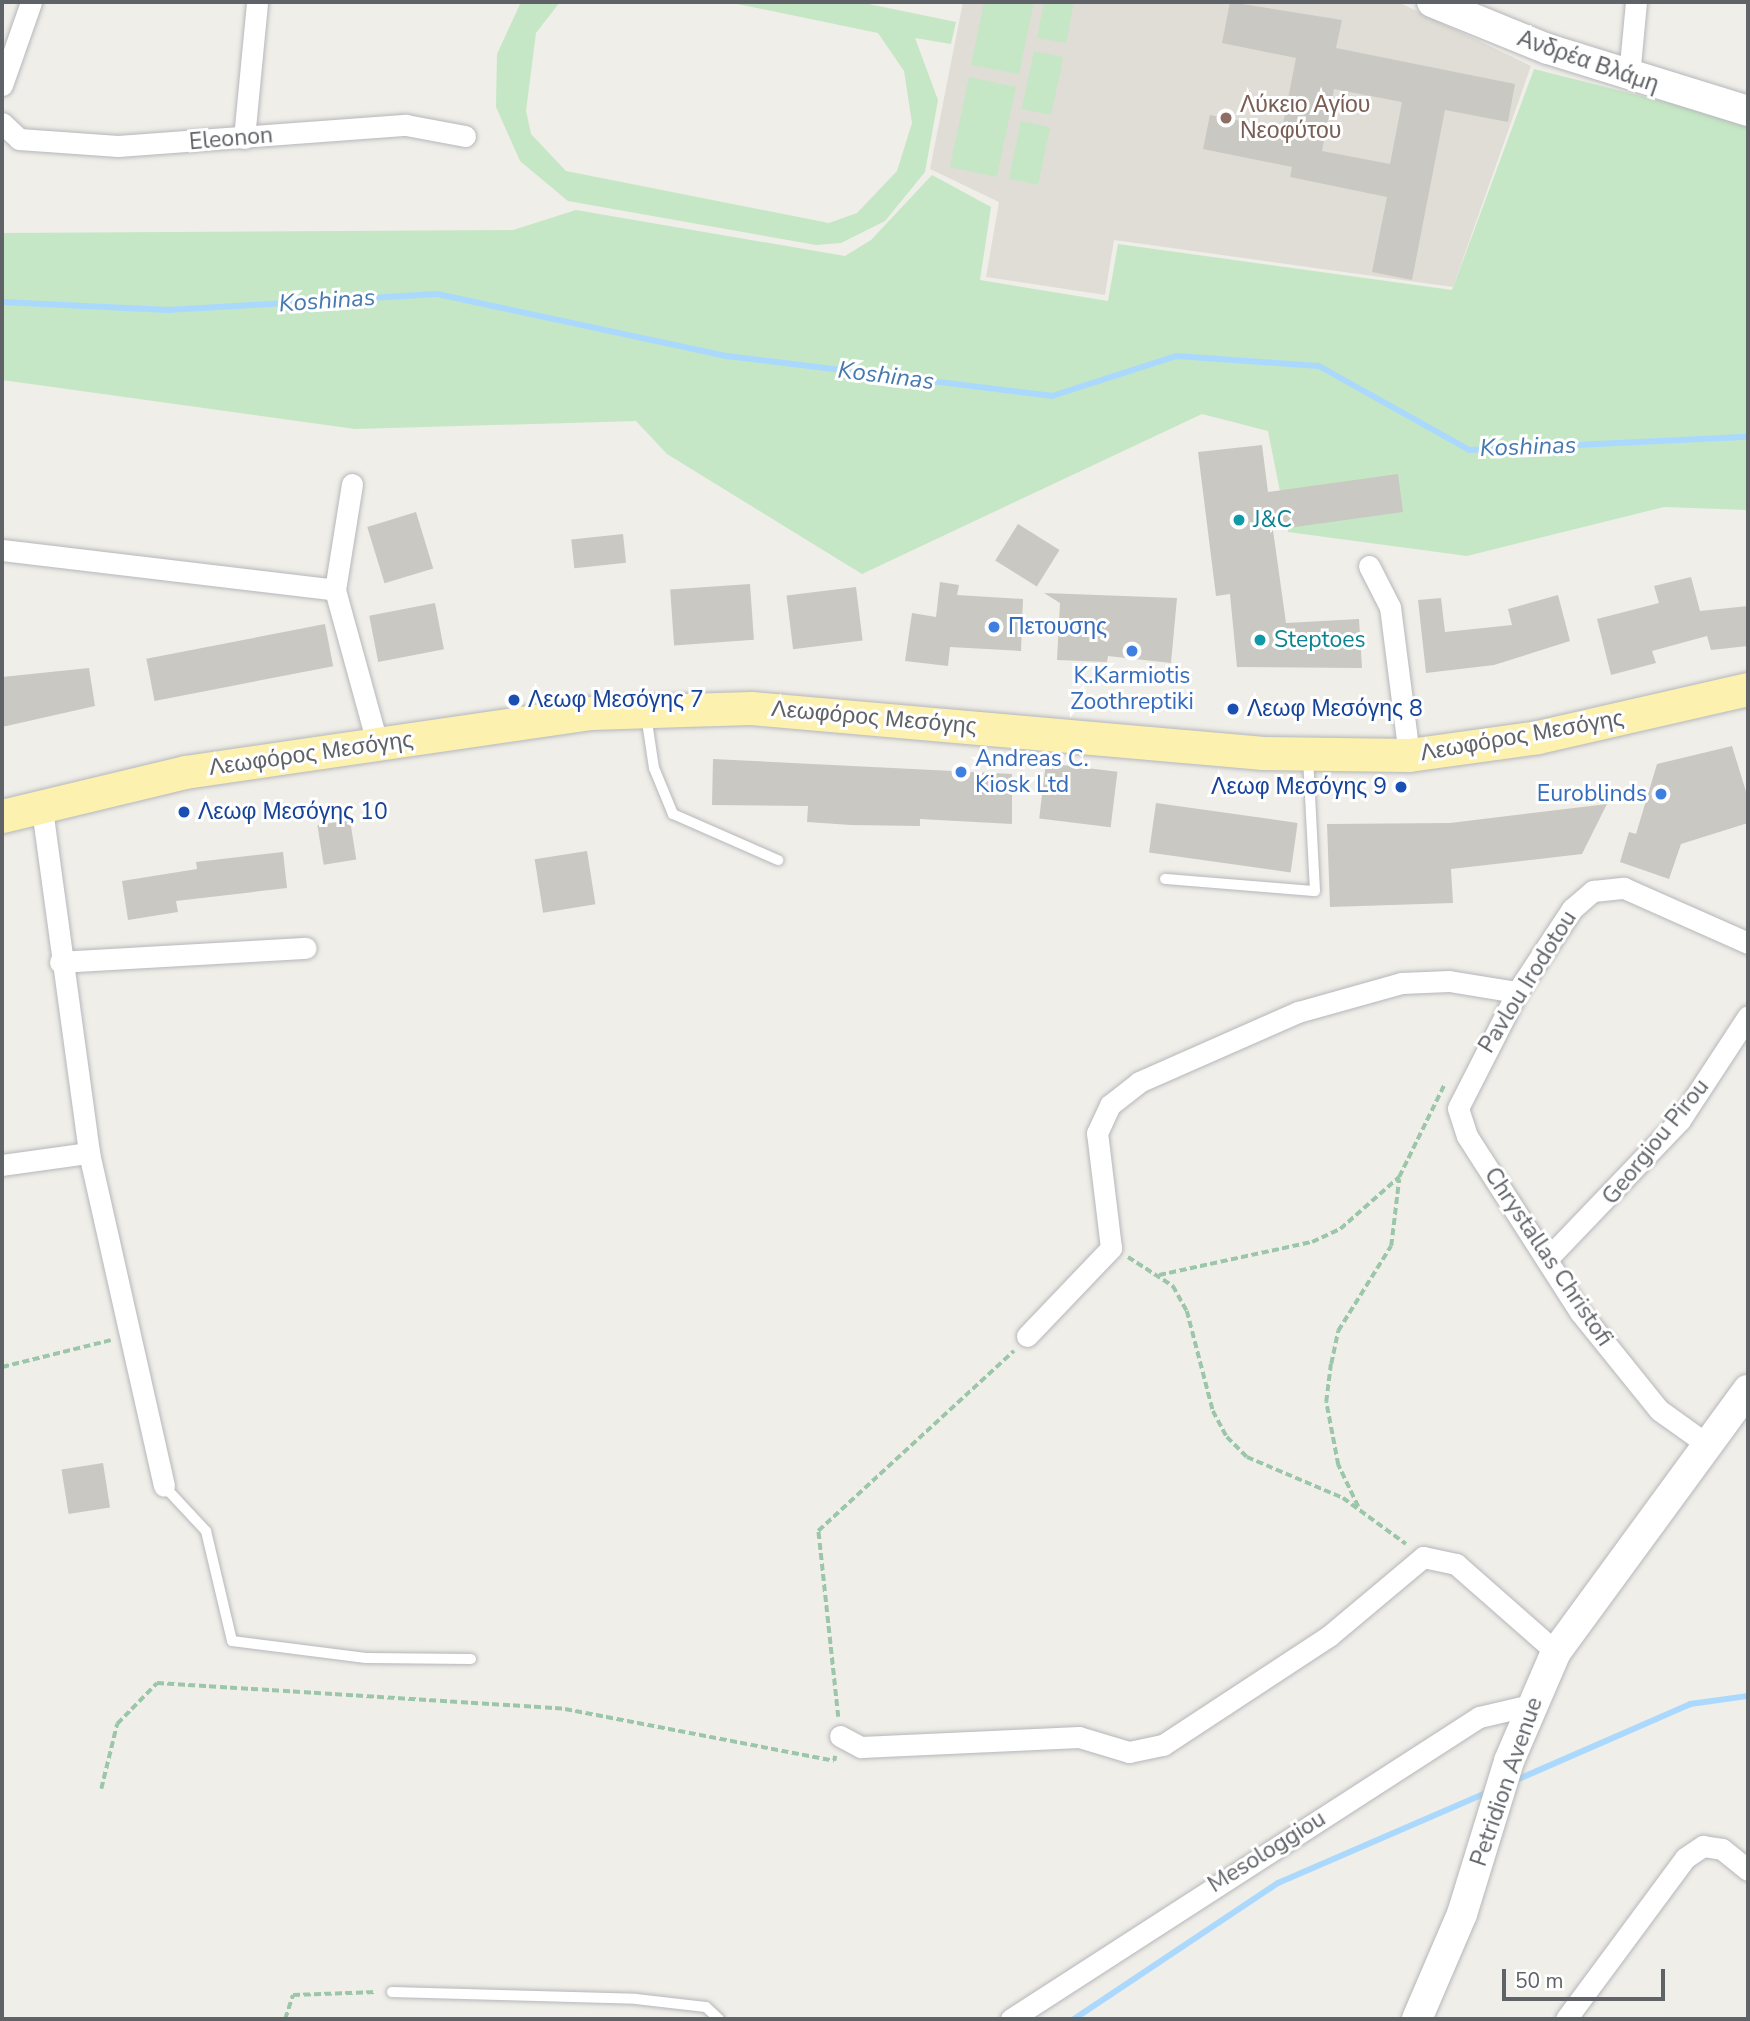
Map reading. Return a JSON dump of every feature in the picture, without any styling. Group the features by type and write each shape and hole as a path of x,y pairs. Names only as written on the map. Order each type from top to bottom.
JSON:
{"main road":[{"name":"Λεωφόρος Μεσόγης","path":"2,816 42,809 185,772 378,747 517,721 645,709 861,715 1308,754 1409,755 1538,737 1748,689"}],"street":[{"path":"2,85 31,2"},
{"path":"244,138 257,2"},
{"name":"Ανδρέα Βλάμη","path":"1432,2 1629,76 1748,111"},
{"path":"1629,76 1636,2"},
{"name":"Eleonon","path":"2,123 19,139 41,143 244,138 406,125 465,136"},
{"path":"352,484 335,590 378,747"},
{"path":"2,550 335,590"},
{"path":"1369,566 1390,607 1409,755"},
{"path":"42,809 60,962 89,1153 164,1486"},
{"name":"Pavlou Irodotou","path":"1459,1118 1459,1100 1517,992 1572,909 1609,886 1748,943"},
{"path":"60,962 306,948"},
{"path":"1027,1336 1111,1248 1097,1133 1110,1105 1139,1082 1298,1012 1401,984 1449,981 1517,992"},
{"name":"Georgiou Pirou","path":"1550,1256 1655,1150 1748,1016"},
{"name":"Chrystallas Christofi","path":"1459,1118 1550,1256 1580,1312 1659,1410 1708,1445"},
{"path":"2,1165 89,1153"},
{"name":"Petridion Avenue","path":"1417,2019 1485,1848 1527,1715 1556,1652 1748,1390"},
{"path":"840,1736 861,1747 1079,1737 1129,1752 1163,1745 1329,1636 1423,1557 1456,1564 1556,1652"},
{"name":"Mesologgiou","path":"1012,2019 1479,1717 1527,1715"},
{"path":"1566,2019 1685,1858 1703,1846 1723,1849 1748,1870"}],"lane":[{"path":"645,709 654,768 673,814 778,860"},
{"path":"1165,879 1315,891 1308,754"},
{"path":"164,1486 206,1531 232,1641 366,1658 471,1659"},
{"path":"392,1992 636,1999 706,2007 719,2019"}],"path":[{"path":"1359,1508 1338,1465 1326,1402 1331,1364 1338,1331 1391,1246 1399,1177 1449,1078"},
{"path":"1159,1275 1312,1242 1340,1229 1399,1177"},
{"path":"1111,1248 1159,1275 1187,1311 1227,1437 1247,1458 1359,1508 1423,1557"},
{"path":"2,1367 130,1336"},
{"path":"101,1789 117,1724 157,1683 565,1709 834,1761 840,1736 818,1531 1027,1336"},
{"path":"285,2019 293,1995 392,1992"}],"shaded area":[{"name":"Λύκειο Αγίου Νεοφύτου","path":"963,2 1398,2 1531,66 1453,287 1114,240 1105,295 986,277 999,202 930,169"}],"green space":[{"path":"521,2 560,2 536,33 526,111 531,134 566,171 829,223 857,213 897,171 912,123 904,71 878,33 728,2 859,2 956,22 951,44 915,38 938,100 925,172 885,221 841,243 816,245 568,201 520,161 496,107 497,54"},
{"path":"984,2 1034,2 1019,74 971,65"},
{"path":"1044,2 1074,2 1066,43 1037,38"},
{"path":"1034,51 1063,57 1051,115 1022,109"},
{"path":"1534,69 1748,123 1748,510 1664,507 1467,556 1288,532 1268,431 1202,414 862,574 667,454 636,421 355,429 2,380 2,233 513,230 576,210 845,256 871,240 932,175 991,207 980,280 1108,301 1118,244 1452,290"},
{"path":"969,77 1016,87 997,177 950,167"},
{"path":"1021,121 1050,127 1038,185 1009,179"}],"building":[{"path":"1230,2 1342,20 1336,48 1515,84 1508,122 1445,110 1412,280 1372,272 1387,197 1290,177 1292,167 1203,149 1210,115 1282,129 1296,58 1222,43","holes":["1334,89 1402,102 1390,164 1322,151"]},
{"path":"1262,445 1268,492 1398,474 1403,512 1273,530 1286,623 1359,619 1362,668 1237,667 1230,594 1216,596 1198,452"},
{"path":"416,512 433,568 384,583 367,527"},
{"path":"1018,524 1060,550 1037,586 995,560"},
{"path":"623,534 626,563 574,568 571,539"},
{"path":"1691,577 1700,611 1748,606 1748,646 1711,650 1707,636 1652,651 1656,663 1611,675 1597,619 1659,603 1654,586"},
{"path":"940,582 959,585 957,595 1023,599 1021,651 950,647 948,666 905,661 912,613 936,617"},
{"path":"750,584 754,640 674,645 670,590"},
{"path":"856,587 863,641 793,649 787,596"},
{"path":"1044,593 1177,598 1171,663 1108,656 1107,662 1057,660 1060,603"},
{"path":"1558,595 1570,641 1494,665 1426,673 1418,600 1441,598 1445,632 1512,625 1508,609"},
{"path":"435,603 444,649 378,662 369,616"},
{"path":"325,624 333,666 155,701 146,659"},
{"path":"89,668 95,706 2,727 2,677"},
{"path":"1732,746 1748,798 1748,823 1681,844 1669,879 1620,862 1629,832 1636,834 1657,764"},
{"path":"713,759 1012,774 1012,824 920,819 920,826 851,825 807,822 808,806 712,805"},
{"path":"1046,763 1117,772 1111,827 1039,819"},
{"path":"1156,803 1298,823 1291,872 1149,853"},
{"path":"1607,804 1582,854 1451,869 1453,903 1330,907 1327,824 1450,823"},
{"path":"350,820 356,860 324,865 317,825"},
{"path":"587,851 595,904 543,913 535,859"},
{"path":"283,852 287,888 176,901 178,912 128,920 122,881 197,869 196,862"},
{"path":"103,1463 110,1507 69,1514 62,1470"}],"waterway":[{"name":"Koshinas","path":"2,302 168,310 437,294 727,356 1052,396 1176,356 1319,366 1469,450 1748,437"},
{"path":"1514,1781 1690,1704 1748,1696"},
{"path":"1074,2019 1278,1883 1488,1792"}],"place":[{"name":"Λύκειο Αγίου Νεοφύτου","path":"1226,118"},
{"name":"J&C","path":"1239,520"},
{"name":"Πετουσης","path":"994,627"},
{"name":"Steptoes","path":"1260,640"},
{"name":"K.Karmiotis Zoothreptiki","path":"1132,651"},
{"name":"Λεωφ Μεσόγης 7","path":"514,700"},
{"name":"Λεωφ Μεσόγης 8","path":"1233,709"},
{"name":"Andreas C. Kiosk Ltd","path":"961,772"},
{"name":"Λεωφ Μεσόγης 9","path":"1401,787"},
{"name":"Euroblinds","path":"1661,794"},
{"name":"Λεωφ Μεσόγης 10","path":"184,812"}]}
